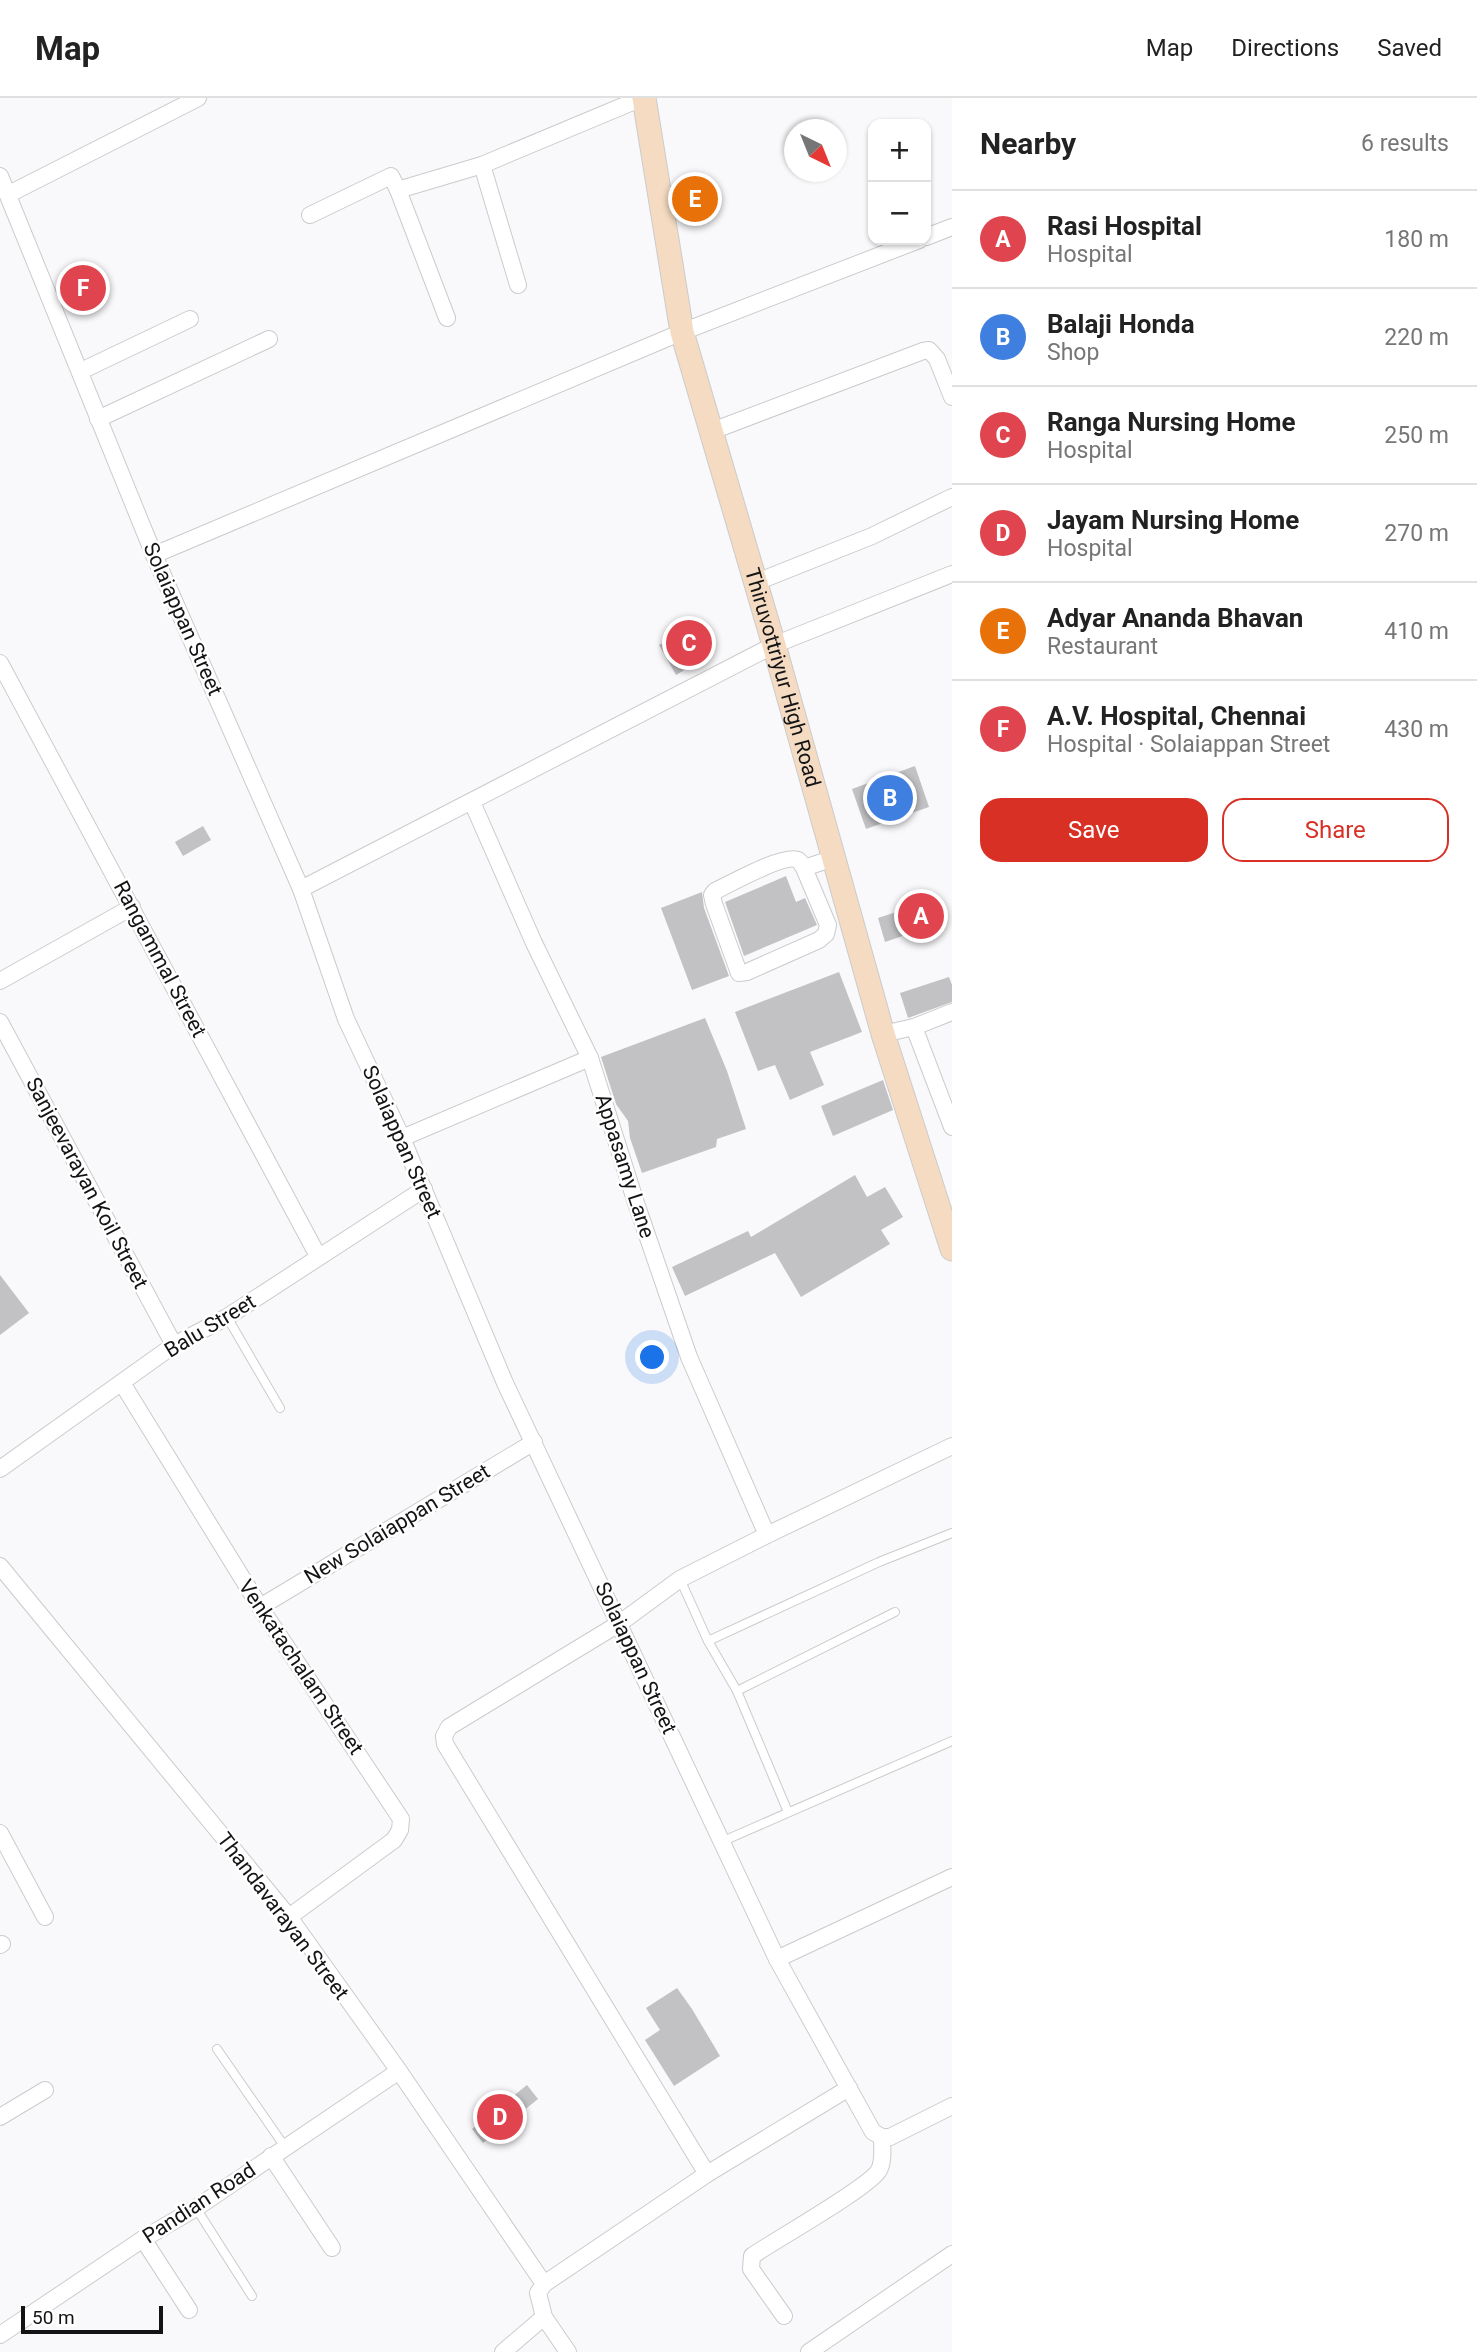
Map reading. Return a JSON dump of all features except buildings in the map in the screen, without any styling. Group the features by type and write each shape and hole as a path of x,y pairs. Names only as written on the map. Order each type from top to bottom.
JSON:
{"main road":[{"name":"Thiruvottriyur High Road","path":"643,98 682,332 774,645 883,1034 952,1249"}],"street":[{"path":"9,194 198,98"},
{"path":"398,190 482,165 643,98"},
{"path":"482,165 518,285"},
{"name":"Solaiappan Street","path":"0,176 154,555 301,889 346,1019 402,1138 505,1383 777,1959 873,2132 882,2137"},
{"path":"310,215 391,176 447,318"},
{"path":"931,235 952,227"},
{"path":"154,555 682,332 906,245"},
{"path":"80,370 190,319"},
{"path":"98,419 269,338"},
{"path":"712,431 923,351 929,351 937,359 952,397"},
{"path":"754,583 872,536 952,497"},
{"path":"301,889 774,645 952,574"},
{"name":"Rangammal Street","path":"0,663 318,1256"},
{"name":"Appasamy Lane","path":"472,802 534,943 590,1058 689,1357 767,1535"},
{"path":"826,934 828,925 804,868 795,858 781,860 715,891 712,895 739,973 747,972 819,940 826,934 853,926"},
{"path":"804,868 834,858"},
{"path":"0,981 132,907"},
{"path":"883,1034 914,1027 952,1012"},
{"name":"Sanjeevarayan Koil Street","path":"0,1022 174,1345"},
{"path":"914,1027 952,1127"},
{"path":"402,1138 590,1058"},
{"name":"Balu Street","path":"0,1469 174,1345 226,1317 424,1189"},
{"name":"Venkatachalam Street","path":"122,1383 260,1607 401,1819 400,1829 394,1840 289,1917"},
{"name":"New Solaiappan Street","path":"260,1607 534,1441"},
{"path":"707,2174 445,1744 444,1736 449,1727 620,1623 680,1579 952,1446"},
{"name":"Thandavarayan Street","path":"0,1566 289,1917 544,2284"},
{"path":"0,1833 45,1917"},
{"path":"777,1959 952,1877"},
{"name":"Pandian Road","path":"0,2335 142,2239 197,2208 398,2071"},
{"path":"568,2352 544,2317 538,2293 544,2284 707,2174 849,2088"},
{"path":"0,2117 45,2091"},
{"path":"784,2316 751,2269 752,2256 879,2171 882,2137 899,2134 952,2106"},
{"path":"278,2152 332,2248"},
{"path":"142,2239 189,2310"},
{"path":"808,2352 952,2254"},
{"path":"502,2352 544,2317"}],"lane":[{"path":"226,1317 280,1408"},
{"path":"708,1641 879,1562 952,1533"},
{"path":"680,1579 708,1641 737,1691 788,1812"},
{"path":"737,1691 895,1612"},
{"path":"721,1842 952,1741"},
{"path":"218,2049 278,2152"},
{"path":"197,2208 252,2296"}],"place":[{"name":"Adyar Ananda Bhavan","path":"695,199"},
{"name":"A.V. Hospital, Chennai","path":"83,288"},
{"name":"Ranga Nursing Home","path":"689,643"},
{"name":"Balaji Honda","path":"890,798"},
{"name":"Rasi Hospital","path":"921,916"},
{"name":"Jayam Nursing Home","path":"500,2117"}]}
